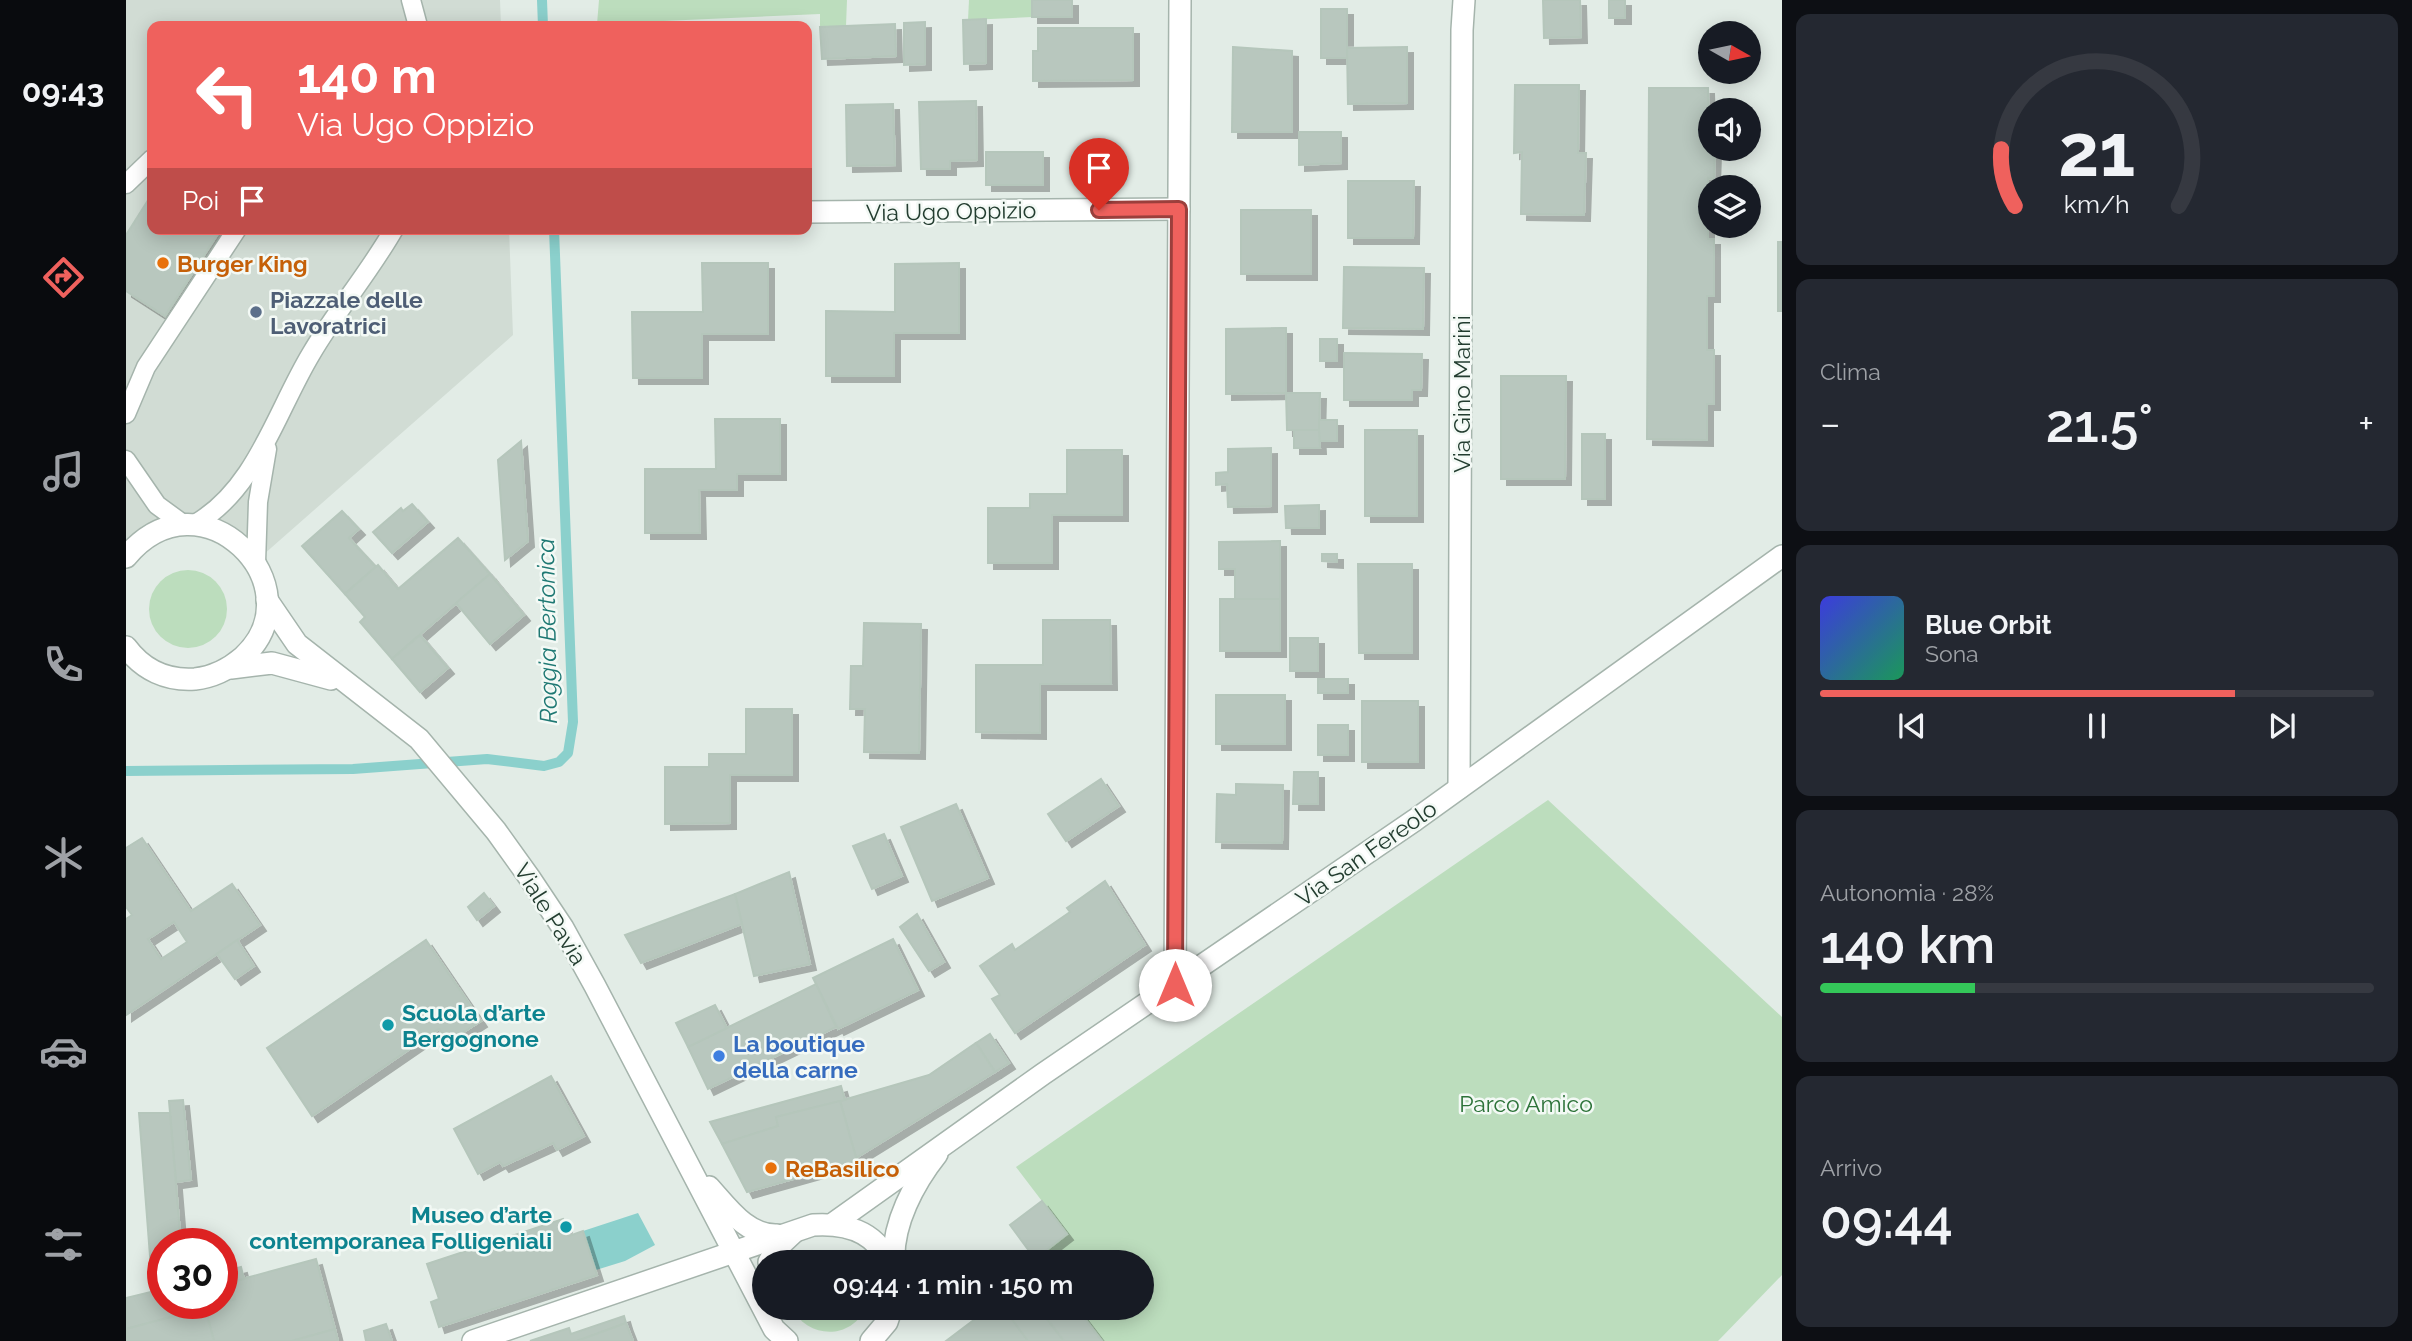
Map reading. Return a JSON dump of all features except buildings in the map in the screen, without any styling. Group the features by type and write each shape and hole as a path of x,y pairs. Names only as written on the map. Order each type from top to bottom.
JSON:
{"street":[{"path":"1175,985 1180,0"},
{"name":"Via Gino Marini","path":"1459,788 1464,0"},
{"name":"Via Ugo Oppizio","path":"812,212 1179,209"},
{"path":"126,557 137,543 158,530 189,524 231,536 256,563 267,600 262,627 250,650 231,668"},
{"name":"Via San Fereolo","path":"834,1223 1459,788 1782,556"},
{"name":"Viale Pavia","path":"267,600 298,644 419,739 496,831 563,928 694,1170 752,1285"},
{"path":"126,647 134,658 155,673"},
{"name":"Viale Pavia","path":"126,674 155,673 180,680 206,678 231,668 272,663 293,666 361,692"},
{"name":"Via San Fereolo","path":"893,1250 908,1201 944,1144"},
{"name":"Viale Pavia","path":"694,1170 740,1221 768,1236 787,1234"},
{"name":"Via San Fereolo","path":"473,1341 813,1224 834,1223 855,1228 873,1240 881,1250"},
{"path":"776,1250 787,1234"},
{"name":"Viale Pavia","path":"770,1320 774,1329 787,1341"},
{"path":"871,1341 886,1323"}],"lane":[{"path":"411,0 417,21"},
{"path":"126,184 147,164"},
{"path":"126,414 146,367 233,235"},
{"path":"126,460 157,505 189,524 215,513 237,489 312,352 390,235"},
{"path":"256,563 258,502 274,422"}],"shaded area":[{"path":"126,0 500,0 501,21 147,21 147,235 509,235 513,335 263,555 187,514 159,520 126,543"}],"green space":[{"path":"599,0 847,0 846,26 820,27 820,14 597,21"},
{"path":"969,0 1032,0 1032,17 968,20"},
{"path":"188,570 203,573 216,581 224,594 227,609 224,624 216,637 203,645 188,648 173,645 160,637 152,624 149,609 152,594 160,581 173,573"},
{"name":"Parco Amico","path":"1548,800 1782,1017 1782,1275 1718,1341 1102,1341 1086,1320 1154,1320 1154,1250 1046,1250 1067,1234 1016,1167"},
{"path":"801,1320 857,1320 850,1326 829,1332 807,1325"}],"water":[{"path":"638,1213 655,1245 625,1261 596,1270 583,1231"}],"waterway":[{"name":"Roggia Bertonica","path":"542,0 543,21"},
{"name":"Roggia Bertonica","path":"126,771 353,769 487,759 544,766 559,762 568,753 573,722 554,235"}],"place":[{"name":"Burger King","path":"163,263"},
{"name":"Piazzale delle Lavoratrici","path":"256,312"},
{"name":"Scuola d’arte Bergognone","path":"388,1025"},
{"name":"La boutique della carne","path":"719,1056"},
{"name":"ReBasilico","path":"771,1168"},
{"name":"Museo d’arte contemporanea Folligeniali","path":"566,1227"}],"route":[{"path":"1099,210 1179,209 1175,985"}]}
